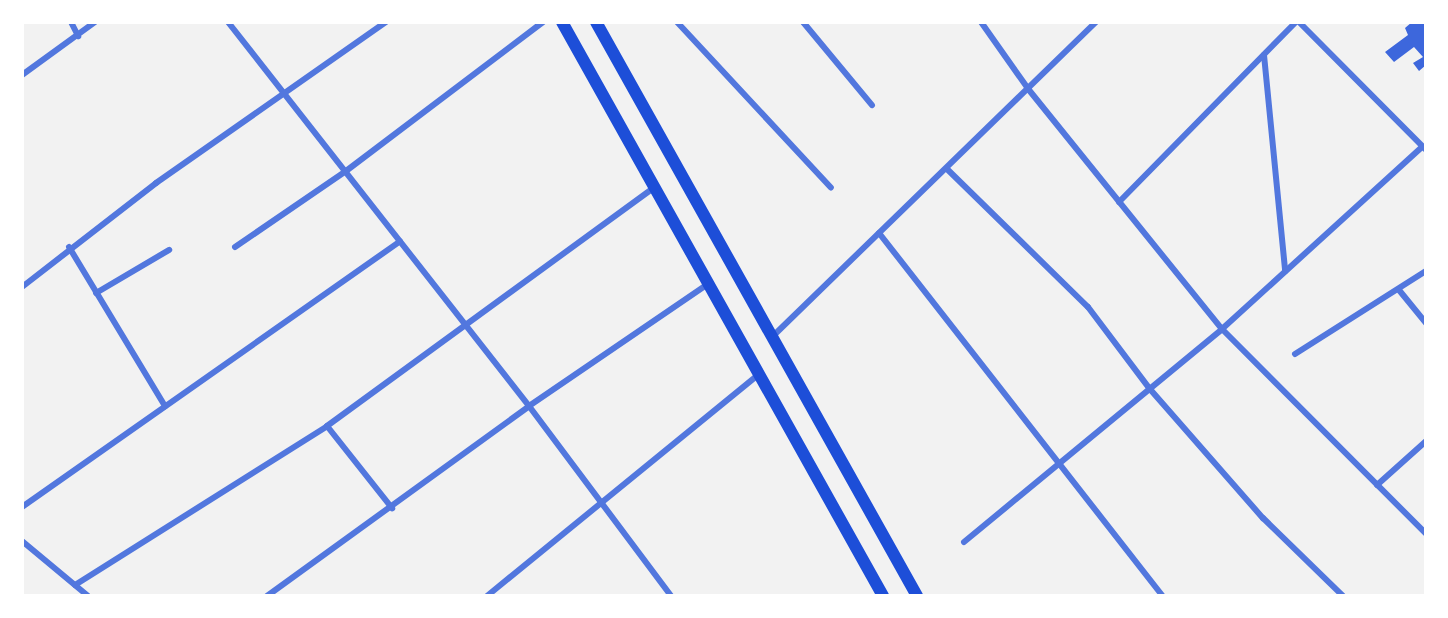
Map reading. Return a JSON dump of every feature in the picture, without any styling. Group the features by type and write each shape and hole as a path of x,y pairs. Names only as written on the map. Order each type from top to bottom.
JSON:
{"main road":[{"path":"562,22 883,596"},
{"path":"596,22 917,596"}],"street":[{"path":"71,22 78,36"},
{"path":"22,75 95,22"},
{"path":"228,22 346,171 463,325 529,406 598,504 671,596"},
{"path":"22,287 69,247 386,22"},
{"path":"235,247 346,171 543,22"},
{"path":"677,22 831,188"},
{"path":"803,22 872,105"},
{"path":"981,22 1029,90 1222,329 1425,534"},
{"path":"772,337 1029,90 1096,22"},
{"path":"964,542 1058,461 1222,329 1424,148 1297,22 1119,202"},
{"path":"1264,55 1286,271"},
{"path":"947,169 1088,307 1149,388 1263,518 1343,596"},
{"path":"75,585 327,426 653,188"},
{"path":"879,233 1164,596"},
{"path":"22,507 400,241"},
{"path":"69,247 165,405"},
{"path":"96,293 169,250"},
{"path":"1295,354 1399,290 1425,271"},
{"path":"267,596 529,406 708,284"},
{"path":"1399,290 1425,322"},
{"path":"487,596 759,374"},
{"path":"327,426 392,507"},
{"path":"1377,485 1425,441"},
{"path":"22,541 88,596"}],"building":[{"path":"1412,22 1426,22 1426,65 1419,71 1413,63 1423,57 1414,47 1394,62 1385,52 1408,35 1405,28"}]}
